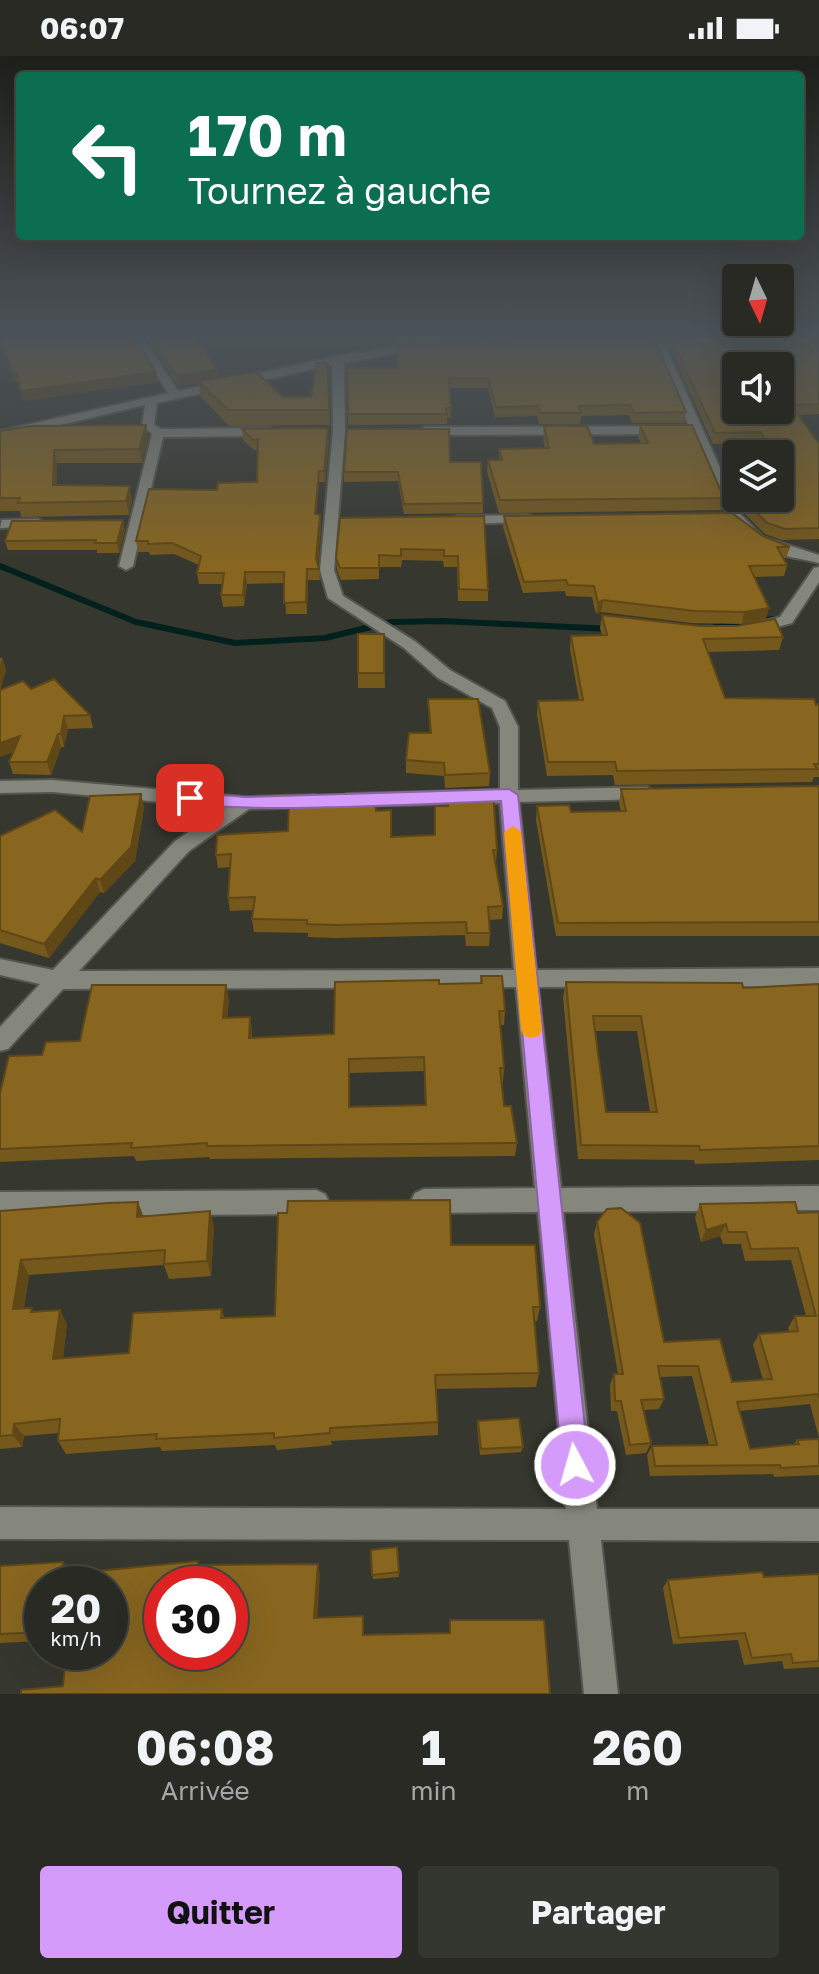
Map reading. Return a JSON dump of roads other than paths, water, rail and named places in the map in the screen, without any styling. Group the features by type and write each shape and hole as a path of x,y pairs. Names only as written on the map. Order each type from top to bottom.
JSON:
{"street":[{"path":"0,421 3,435 104,412"},
{"path":"150,412 148,426 158,433 279,432"},
{"path":"339,412 327,570 336,598 410,645 444,674 499,705 509,727 509,795 526,979 601,1694"},
{"path":"689,412 727,517 768,545 819,559"},
{"path":"417,431 697,430"},
{"path":"324,431 355,431"},
{"path":"126,566 131,522 158,433"},
{"path":"438,520 548,519"},
{"path":"329,522 345,521"},
{"path":"2,524 47,523"},
{"path":"740,631 765,628 786,620 819,571"},
{"path":"0,787 52,786 245,803 664,793"},
{"path":"0,1042 182,846 245,803"},
{"path":"0,967 59,980 819,977"},
{"path":"392,1201 819,1198"},
{"path":"0,1204 345,1201"},
{"path":"0,1523 819,1525"}],"waterway":[{"path":"0,566 136,622 235,643 325,638 391,622 443,621 610,629"},
{"path":"715,627 774,619"}]}
